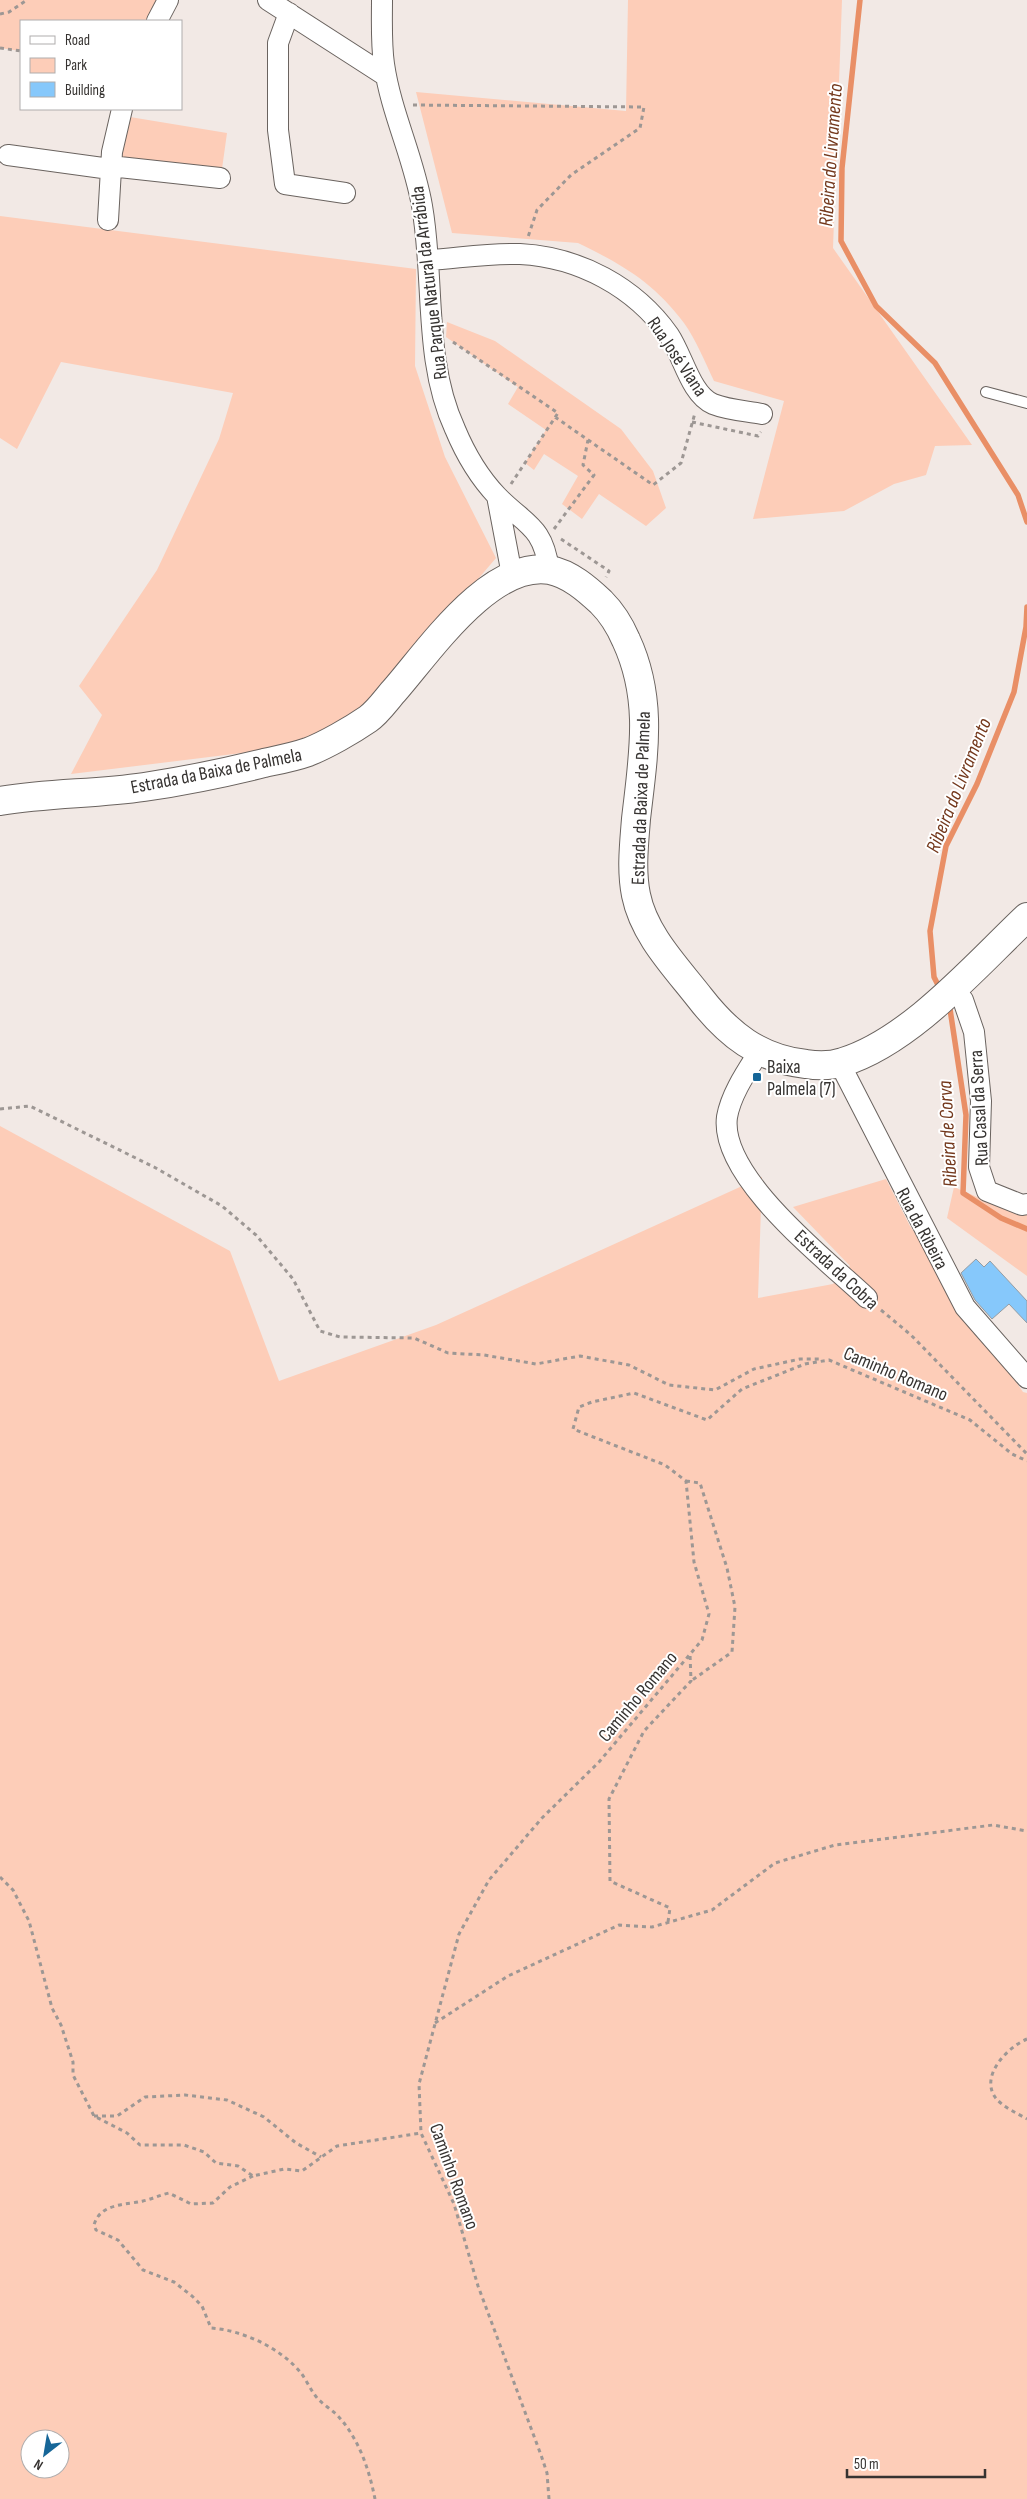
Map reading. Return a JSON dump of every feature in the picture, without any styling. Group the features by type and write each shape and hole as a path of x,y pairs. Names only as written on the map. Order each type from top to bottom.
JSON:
{"street":[{"path":"158,20 168,0"},
{"path":"268,0 386,76"},
{"name":"Rua Parque Natural da Arrábida","path":"382,0 381,38 386,76 406,103 429,260 438,382 445,405 466,453 500,498 548,538 549,570"},
{"path":"289,13 278,43 278,130 286,184 345,193"},
{"path":"108,220 110,168 122,110"},
{"path":"8,155 110,168 220,178"},
{"name":"Rua José Viana","path":"429,260 522,254 557,259 594,272 628,293 656,320 679,352 700,395 714,404 762,414"},
{"name":"Rua Parque Natural da Arrábida","path":"500,498 512,575"},
{"name":"Estrada da Baixa de Palmela","path":"0,801 144,787 244,768 309,752 371,717 479,596 497,582 512,575 549,570 572,579 607,608 621,629 633,654 640,678 645,709 634,844 633,873 637,899 646,923 658,945 711,1012 740,1041 758,1052 791,1063 819,1066 840,1064 869,1052 920,1017 1027,917"},
{"name":"Rua Casal da Serra","path":"953,988 963,1000 974,1032 981,1101 979,1167 987,1191 1022,1205 1027,1204"},
{"name":"Estrada da Cobra","path":"758,1052 734,1097 727,1118 730,1137 743,1174 761,1198 867,1298"},
{"name":"Rua da Ribeira","path":"840,1064 965,1307 1027,1378"}],"lane":[{"path":"986,392 1027,403"}],"path":[{"path":"0,14 9,12 27,0"},
{"path":"0,48 20,51"},
{"path":"406,103 415,113"},
{"path":"406,103 644,107 640,128 570,175 537,210 529,235"},
{"path":"433,326 558,413 500,498"},
{"path":"555,417 653,485 681,463 700,395"},
{"path":"588,440 583,465 594,475 548,538 609,571 596,598"},
{"path":"0,1109 30,1106 154,1167 222,1206 256,1236 293,1279 320,1331 340,1337 414,1338 448,1353 484,1355 536,1364 580,1356 629,1365 669,1386 715,1390 754,1369 800,1359 829,1360"},
{"name":"Estrada da Cobra","path":"867,1298 911,1334 1027,1454"},
{"name":"Caminho Romano","path":"549,2499 547,2473 476,2281 454,2204 421,2134 419,2084 459,1934 490,1880 542,1818 599,1762 702,1640 709,1614 694,1562 686,1481 665,1465 573,1429 579,1408 592,1402 634,1393 707,1420 742,1389 805,1364 829,1360 970,1420 1012,1454 1027,1461"},
{"path":"668,1922 670,1908 610,1881 609,1799 644,1731 691,1681 732,1652 735,1606 725,1560 700,1483 686,1481"},
{"path":"690,1654 691,1681"},
{"path":"435,2023 508,1976 619,1925 652,1926 712,1910 776,1863 834,1845 993,1826 1027,1831"},
{"path":"0,1877 13,1890 30,1921 52,2008 61,2025 73,2062 73,2075 94,2116 126,2133 140,2145 184,2145 204,2152 216,2163 238,2166 253,2176"},
{"path":"1027,2039 1005,2055 991,2077 994,2096 1001,2104 1027,2119"},
{"path":"94,2116 117,2116 145,2097 185,2095 227,2100 264,2117 296,2143 321,2157"},
{"path":"375,2499 371,2478 350,2431 337,2415 318,2398 300,2372 265,2345 228,2329 211,2328 202,2306 192,2296 174,2282 144,2270 118,2240 96,2230 94,2226 95,2220 105,2211 119,2204 144,2201 169,2193 191,2204 214,2203 230,2187 253,2176 284,2169 302,2171 337,2146 421,2134"}],"green space":[{"path":"0,0 159,0 149,20 20,20 20,51 0,48"},
{"path":"628,0 842,0 833,248 972,445 935,446 926,475 894,484 844,511 753,519 784,401 714,381 684,323 661,296 623,267 594,251 578,243 452,233 416,92 626,111"},
{"path":"130,117 227,133 221,176 121,162"},
{"path":"0,216 416,269 415,366 445,457 496,558 362,715 283,748 71,774 102,715 79,686 157,570 219,439 233,393 61,362 17,449 0,438"},
{"path":"447,322 495,341 621,429 653,471 666,508 646,526 599,494 582,519 562,504 578,476 544,454 534,470 525,463 546,430 508,404 518,387 446,337"},
{"path":"0,1126 230,1251 279,1381 436,1325 762,1177 758,1298 833,1284 850,1266 793,1207 886,1179 910,1226 1023,1392 1027,1393 1027,2499 0,2499"},
{"path":"954,1187 1007,1210 1027,1213 1027,1276 947,1218"}],"building":[{"path":"976,1259 984,1267 990,1261 1027,1301 1027,1323 1009,1304 992,1319 975,1300 961,1273"}],"waterway":[{"name":"Ribeira do Livramento","path":"860,0 842,168 841,241 876,306 935,363 1018,495 1027,522"},
{"name":"Ribeira do Livramento","path":"941,991 934,977 930,931 946,846 977,784 1014,692 1026,627 1027,607"},
{"name":"Ribeira de Corva","path":"947,1003 950,1009 966,1115 963,1193 1001,1218 1027,1229"}],"place":[{"name":"Baixa Palmela (7)","path":"757,1077"}]}
